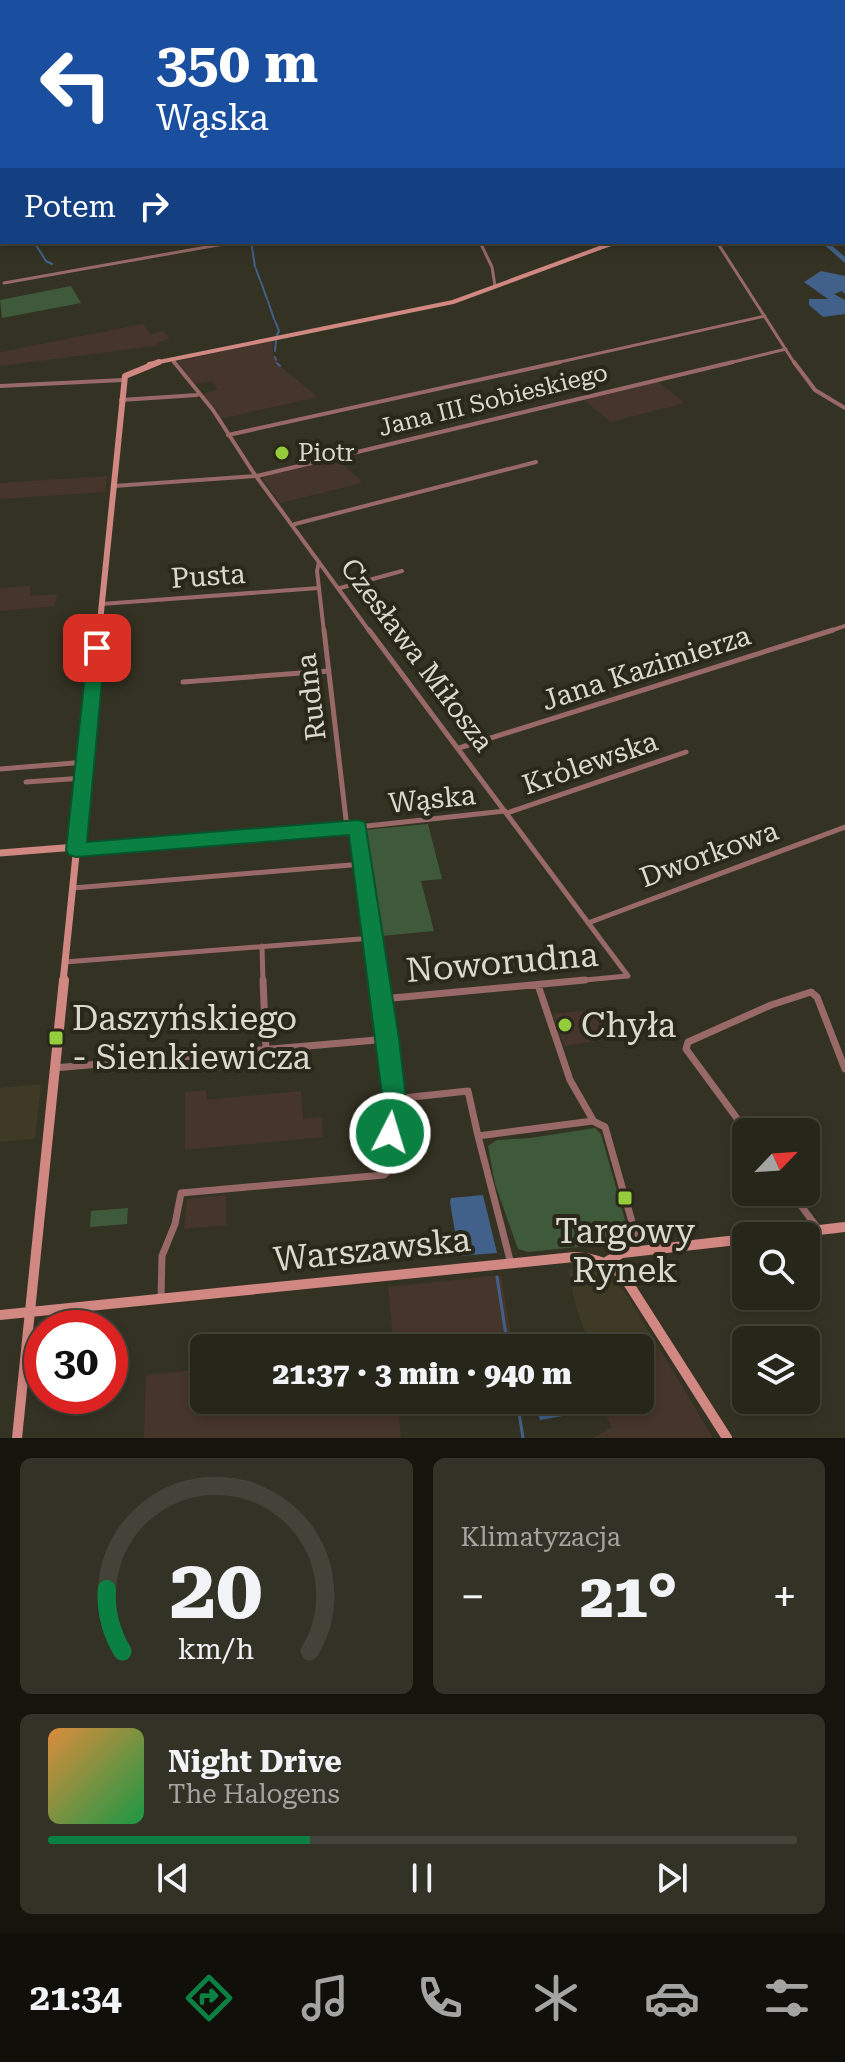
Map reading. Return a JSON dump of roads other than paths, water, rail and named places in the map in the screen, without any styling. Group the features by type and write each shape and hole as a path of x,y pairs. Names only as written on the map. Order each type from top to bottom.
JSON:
{"street":[{"path":"4,283 224,244"},
{"path":"481,244 492,267 495,286"},
{"path":"28,1310 123,380 138,367 436,306 610,244"},
{"path":"718,244 810,385 845,408"},
{"path":"228,435 301,422 620,346 765,316"},
{"name":"Jana III Sobieskiego","path":"113,487 257,476 786,349"},
{"name":"Czesława Miłosza","path":"172,359 213,410 257,476 295,524 426,708 628,976"},
{"path":"0,386 123,380"},
{"path":"121,400 198,395"},
{"path":"295,524 536,462"},
{"name":"Rudna","path":"320,561 317,571 347,828"},
{"path":"340,588 402,571"},
{"name":"Pusta","path":"101,604 319,588"},
{"name":"Jana Kazimierza","path":"459,748 845,626"},
{"path":"183,682 328,671"},
{"name":"Królewska","path":"507,812 686,752"},
{"path":"0,769 86,762"},
{"path":"26,782 84,778"},
{"name":"Wąska","path":"76,848 347,828 507,812"},
{"path":"358,827 394,1099"},
{"name":"Dworkowa","path":"588,923 845,827"},
{"path":"0,853 76,848"},
{"path":"72,888 363,864"},
{"path":"65,962 373,938"},
{"path":"262,946 266,1049"},
{"name":"Noworudna","path":"382,999 628,976"},
{"path":"538,985 570,1080 593,1121"},
{"path":"737,1118 685,1045 771,1005 811,992 817,997 845,1069"},
{"path":"53,1068 388,1039"},
{"path":"160,1299 162,1256 175,1224 181,1193 384,1175 393,1167 387,1104 394,1099 468,1091 511,1264"},
{"path":"478,1136 593,1121 605,1127 640,1251"},
{"path":"820,1230 845,1227"},
{"name":"Warszawska","path":"48,1310 574,1257 606,1262 617,1255 640,1251 732,1241"},
{"path":"606,1262 619,1271 632,1288 727,1438"},
{"name":"Warszawska","path":"0,1315 24,1312"},
{"path":"17,1438 24,1358"}],"water":[{"path":"821,271 845,276 845,294 842,291 834,294 845,300 845,314 823,317 809,305 809,299 828,299 804,282"},
{"path":"483,1195 497,1253 459,1256 451,1198"},
{"path":"538,1414 569,1414 568,1415 540,1420"}],"waterway":[{"path":"35,244 46,261 52,264"},
{"path":"826,244 845,261"},
{"path":"252,247 255,267"},
{"path":"256,269 260,280"},
{"path":"261,282 267,299"},
{"path":"268,301 274,319"},
{"path":"275,321 279,331 277,335"},
{"path":"275,351 276,341"},
{"path":"277,363 280,366"},
{"path":"497,1277 506,1334"},
{"path":"519,1414 523,1438"}],"place":[{"name":"Piotr","path":"282,453"},
{"name":"Chyła","path":"565,1025"},
{"name":"Daszyńskiego - Sienkiewicza","path":"56,1038"},
{"name":"Targowy Rynek","path":"625,1198"}]}
